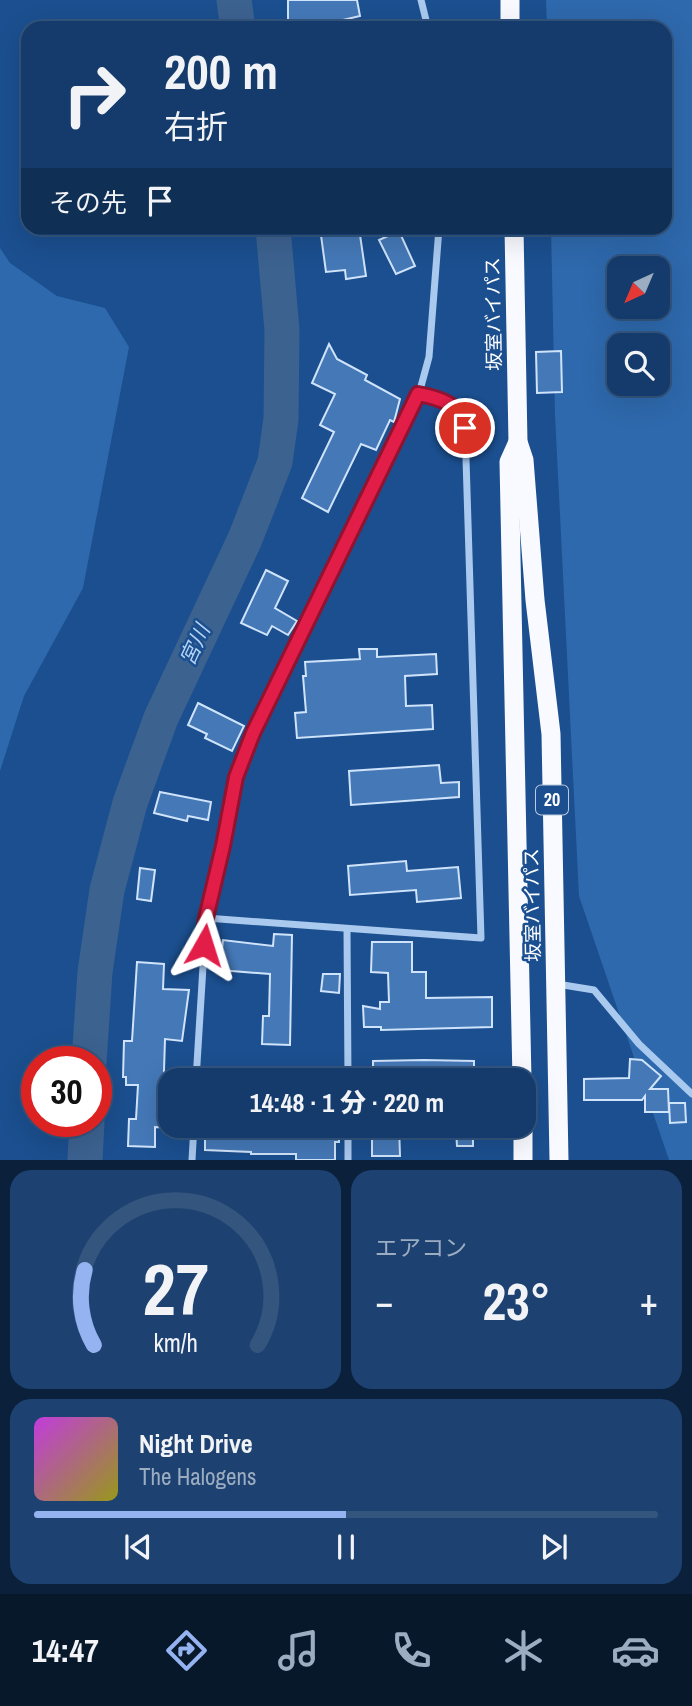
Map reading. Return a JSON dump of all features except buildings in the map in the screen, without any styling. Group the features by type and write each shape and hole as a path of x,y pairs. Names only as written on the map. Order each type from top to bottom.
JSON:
{"highway":[{"path":"510,0 510,21"},
{"name":"坂室バイパス","path":"514,235 517,442 524,460 535,600 551,734 559,1160"},
{"name":"坂室バイパス","path":"517,442 509,462 522,1068"},
{"path":"523,1138 523,1160"}],"street":[{"path":"421,0 426,21"},
{"path":"198,1068 206,918 236,777 253,733 418,394 429,357 438,235"},
{"path":"206,918 481,938 465,428 463,418 450,404 418,394"},
{"path":"347,929 348,1068"},
{"path":"556,984 594,990 639,1044 692,1094"},
{"path":"192,1160 193,1138"},
{"path":"348,1138 348,1160"}],"shaded area":[{"path":"546,0 692,0 692,1160 669,1160 579,896 555,415 551,235 672,235 672,21 547,21"},
{"path":"0,248 10,263 57,296 105,308 129,347 83,588 24,696 0,771"}],"waterway":[{"name":"宮川","path":"234,0 237,21"},
{"name":"宮川","path":"90,1046 95,972 107,890 130,803 161,718 245,539 275,462 281,419 282,330 274,235"},
{"name":"宮川","path":"85,1160 86,1137"}],"route":[{"path":"204,945 206,918 236,777 253,733 418,394 450,404 463,418 465,428"}]}
